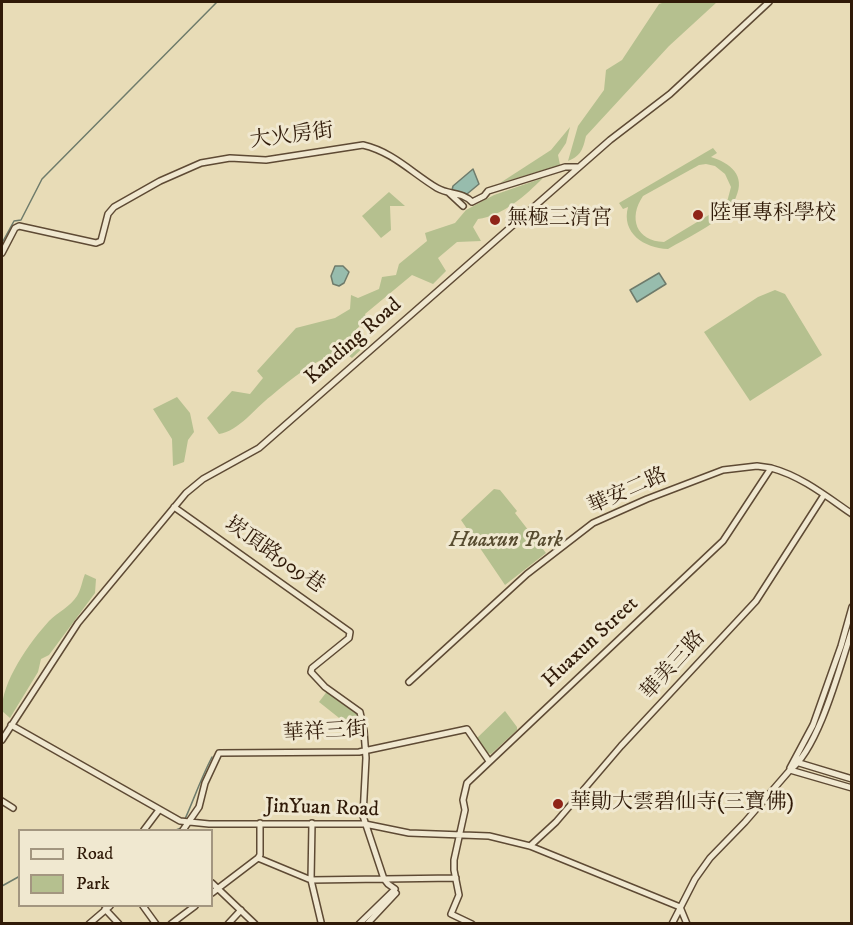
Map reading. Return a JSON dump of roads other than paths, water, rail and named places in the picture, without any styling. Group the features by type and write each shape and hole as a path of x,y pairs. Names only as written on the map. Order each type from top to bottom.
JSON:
{"street":[{"name":"Kanding Road","path":"2,740 78,623 174,507 203,480 259,448 610,140 670,94 769,2"},
{"name":"大火房街","path":"2,253 15,228 19,226 96,243 101,241 108,214 114,207 160,181 201,163 219,159 266,160 363,145 374,147 393,156 439,190 467,196 472,202 484,196 488,191 565,167 579,167"},
{"path":"448,192 463,206"},
{"name":"華安二路","path":"409,682 518,581 593,523 723,470 757,466 771,468"},
{"path":"771,468 786,472 852,514"},
{"name":"Huaxun Street","path":"472,924 451,914 459,895 454,860 465,810 463,800 465,785 723,542 771,468"},
{"name":"華美三路","path":"530,846 556,822 621,746 756,601 824,495"},
{"name":"崁頂路909巷","path":"174,507 350,632 351,635 310,672 325,687 360,712 364,731 364,751"},
{"path":"672,924 695,879 710,858 790,770 818,728 843,647 852,607"},
{"path":"843,647 852,630"},
{"name":"JinYuan Road","path":"11,725 180,821 190,823 365,824 408,832 478,834 530,846 680,907"},
{"name":"華祥三街","path":"190,823 199,807 205,783 219,753 364,751 467,729 489,760"},
{"path":"364,751 365,824 384,879 395,889"},
{"path":"796,762 852,779"},
{"path":"790,770 852,788"},
{"path":"2,801 13,808"},
{"path":"145,829 159,810"},
{"path":"185,829 190,823"},
{"path":"213,892 258,858 260,855 260,823"},
{"path":"312,823 311,880 321,922"},
{"path":"258,858 311,880 456,878"},
{"path":"213,883 255,924"},
{"path":"359,924 395,889"},
{"path":"367,924 396,893 395,889"},
{"path":"89,924 108,907 120,924"},
{"path":"144,907 156,924"},
{"path":"171,924 194,907"},
{"path":"680,907 687,924"},
{"path":"228,924 241,910"}],"waterway":[{"path":"2,243 14,221 21,220 42,179 217,2"},
{"path":"185,819 212,757"},
{"path":"178,829 183,824"},
{"path":"2,886 18,877"}],"place":[{"name":"陸軍專科學校","path":"698,215"},
{"name":"無極三清宮","path":"495,220"},
{"name":"華勛大雲碧仙寺(三寶佛)","path":"558,804"}],"park label":[{"name":"Huaxun Park","path":"506,542"}]}
